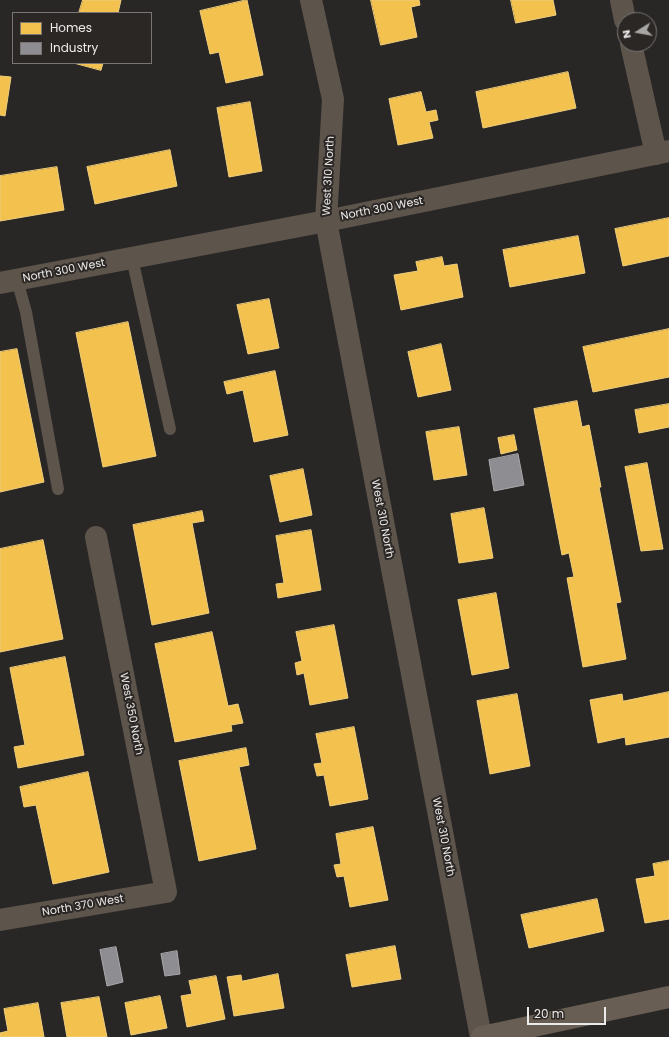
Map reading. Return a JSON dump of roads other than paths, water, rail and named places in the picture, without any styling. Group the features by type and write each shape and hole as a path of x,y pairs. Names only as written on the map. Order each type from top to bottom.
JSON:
{"main road":[{"path":"481,1037 669,997"}],"street":[{"name":"West 310 North","path":"311,0 333,100 326,221 481,1037"},
{"path":"621,0 623,12"},
{"path":"633,52 662,152"},
{"name":"North 300 West","path":"8,281 326,221 662,152"},
{"name":"West 350 North","path":"96,537 166,892"},
{"name":"North 370 West","path":"0,920 166,892"}],"lane":[{"path":"132,258 170,429"},
{"path":"8,281 26,312 58,489"}]}
